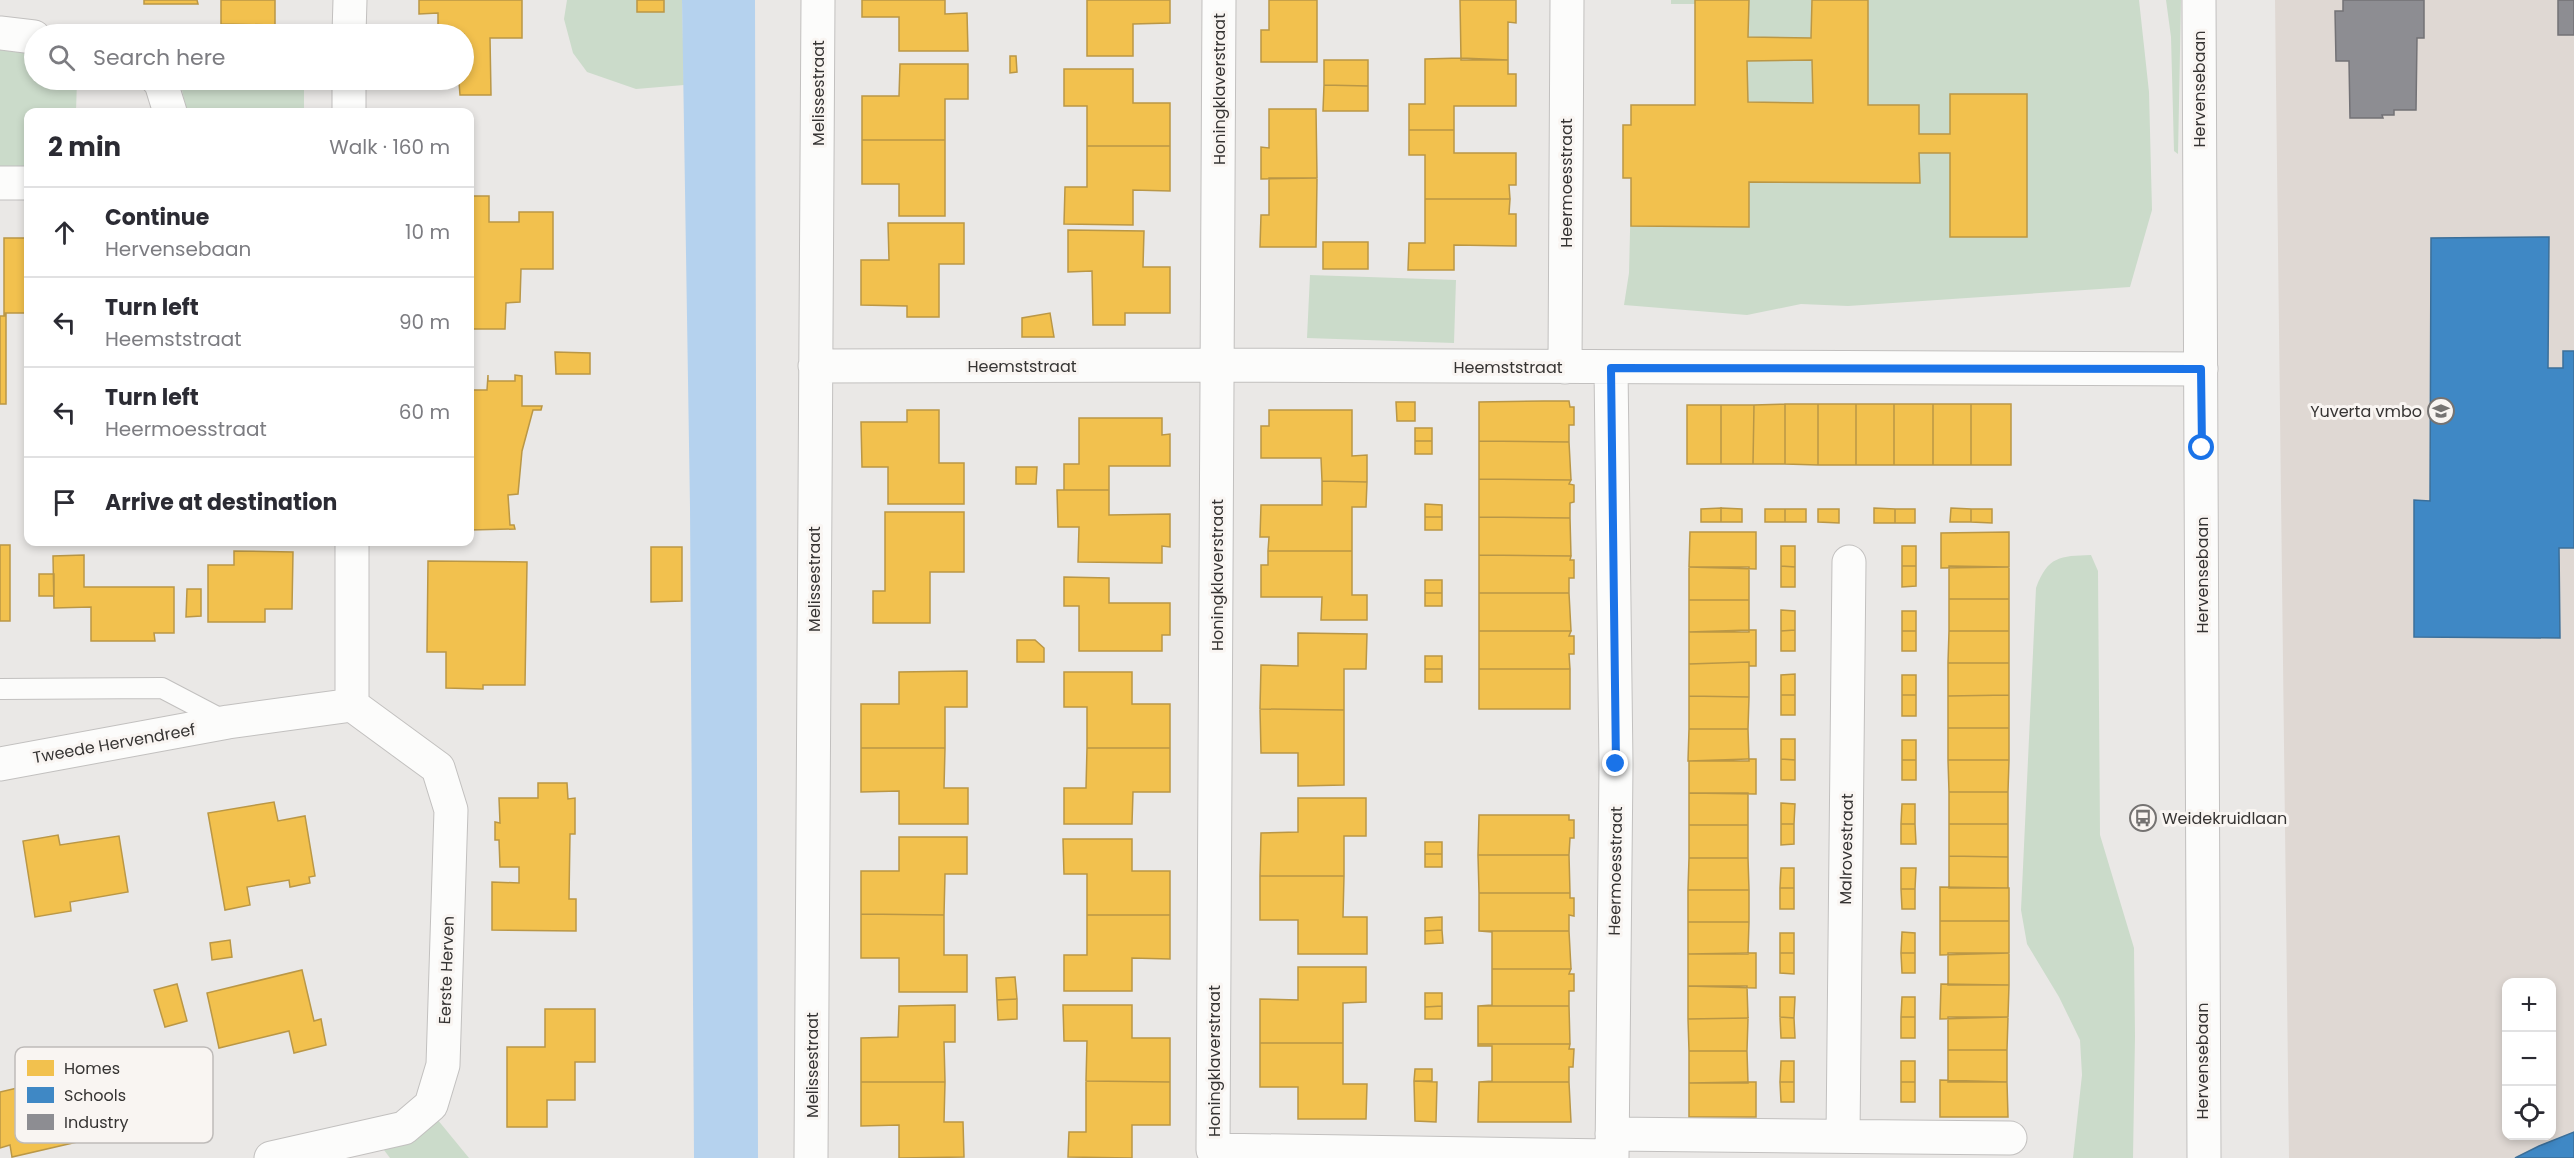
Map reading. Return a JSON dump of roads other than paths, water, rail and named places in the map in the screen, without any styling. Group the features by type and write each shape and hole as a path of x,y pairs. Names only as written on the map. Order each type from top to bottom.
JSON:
{"street":[{"path":"349,24 350,0"},
{"name":"Melissestraat","path":"811,1158 818,0"},
{"name":"Honingklaverstraat","path":"1219,0 1219,365 1213,1150 1612,1149"},
{"name":"Heermoesstraat","path":"1565,367 1567,0"},
{"name":"Hervensebaan","path":"2199,0 2202,1156"},
{"path":"0,33 24,36"},
{"path":"163,90 169,108"},
{"path":"349,90 350,108"},
{"path":"0,183 24,183"},
{"name":"Heemststraat","path":"815,366 1219,365 2201,369"},
{"name":"Heermoesstraat","path":"1611,368 1616,764 1612,1149"},
{"path":"352,546 352,705"},
{"name":"Malrovestraat","path":"1843,1136 1849,562"},
{"name":"Tweede Hervendreef","path":"0,764 228,722 352,705"},
{"name":"Eerste Herven","path":"271,1158 404,1128 431,1105 443,1065 451,810 438,768 352,705"},
{"path":"1612,1149 1843,1136 2010,1138"}],"lane":[{"name":"Tweede Hervendreef","path":"0,689 162,688 228,722"}],"water":[{"path":"682,0 755,0 758,1158 694,1158 690,507"}],"place":[{"name":"Yuverta vmbo","path":"2441,411"},
{"name":"Weidekruidlaan","path":"2143,818"}]}
